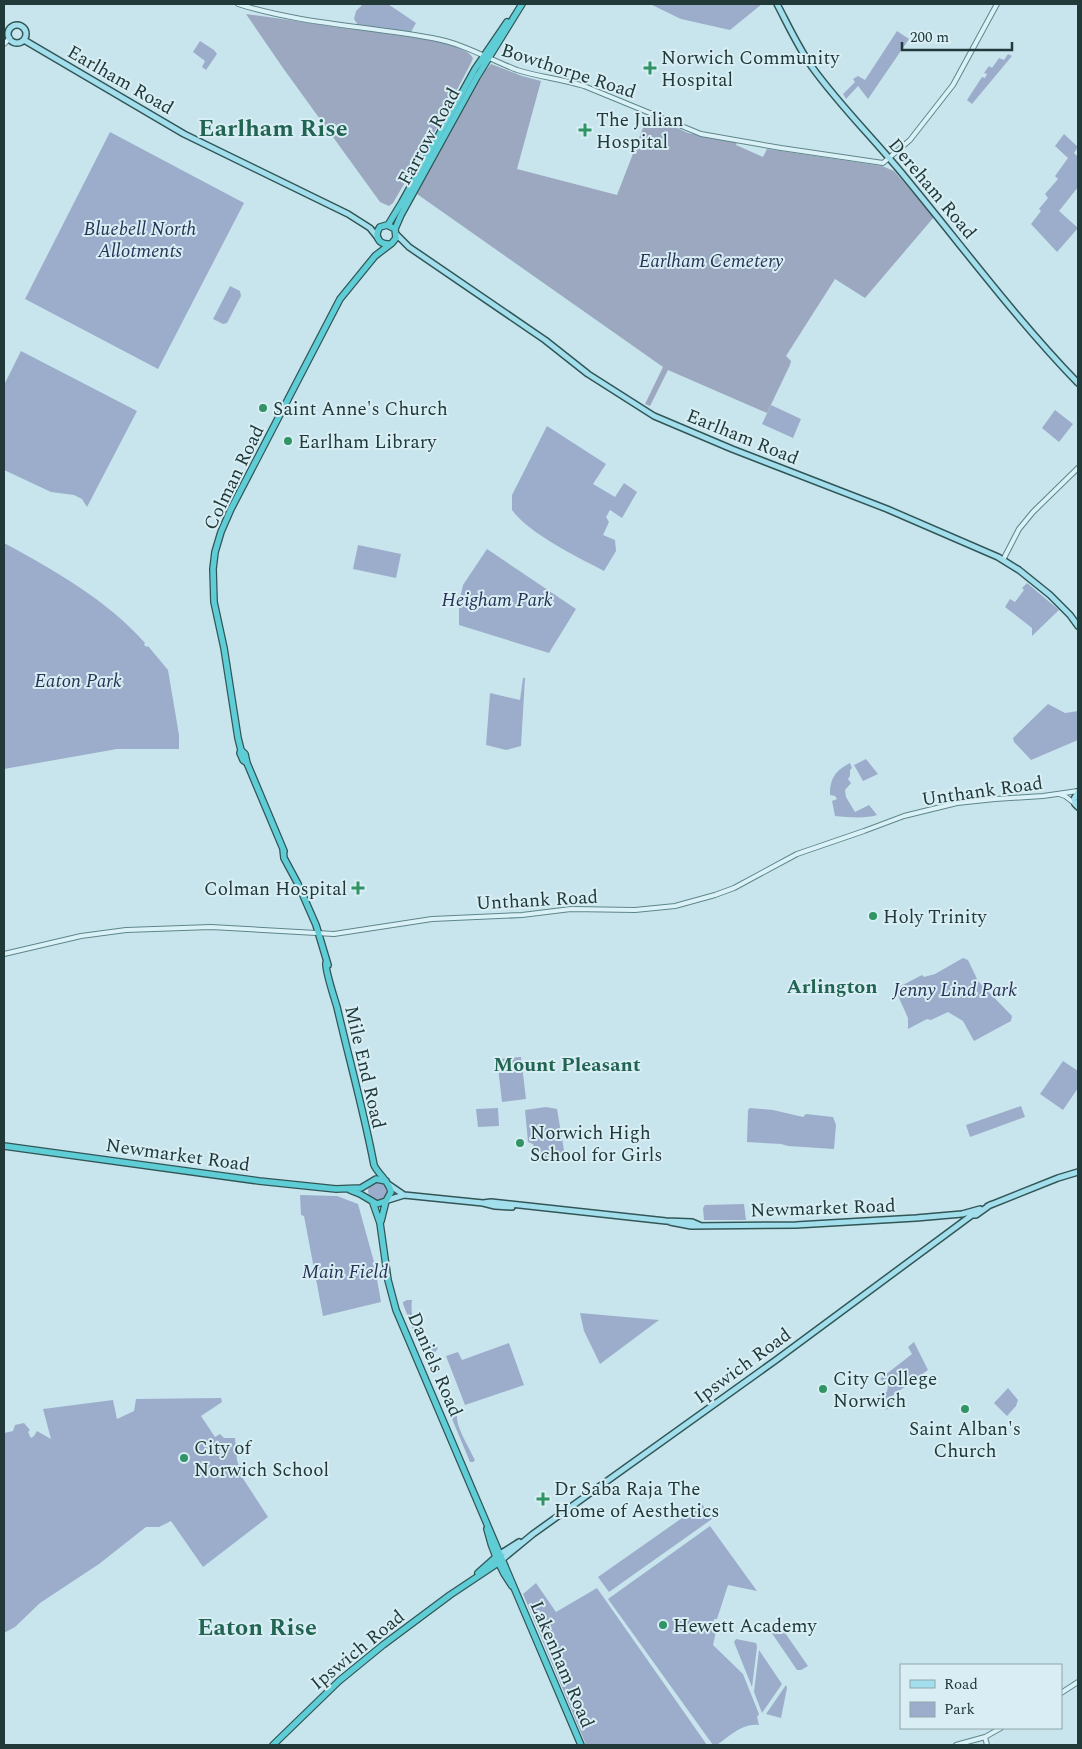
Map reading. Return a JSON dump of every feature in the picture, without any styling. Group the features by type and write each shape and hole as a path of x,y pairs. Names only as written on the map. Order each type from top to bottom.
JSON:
{"highway":[{"path":"486,57 522,4"},
{"name":"Farrow Road","path":"388,225 451,111 486,57"},
{"name":"Farrow Road","path":"396,232 401,215 486,57"},
{"path":"380,227 388,225 396,232"},
{"name":"Colman Road","path":"365,268 377,247 378,230 380,227"},
{"name":"Colman Road","path":"319,934 247,763 245,754 241,750 224,648 214,602 213,569 215,552 221,532 231,509 340,299 365,268 390,244 396,232"},
{"path":"378,239 390,244"},
{"name":"Mile End Road","path":"319,934 374,1165 378,1173 387,1182"},
{"name":"Newmarket Road","path":"4,1146 259,1181 348,1189 361,1188 378,1179 387,1182"},
{"name":"Mile End Road","path":"369,1183 374,1165"},
{"path":"387,1182 391,1192 387,1201"},
{"path":"368,1199 366,1192 369,1183"},
{"name":"Newmarket Road","path":"348,1189 360,1194 373,1203 380,1204 387,1201"},
{"name":"Daniels Road","path":"380,1223 387,1201"},
{"name":"Daniels Road","path":"373,1203 376,1207 380,1223 388,1280 396,1310 482,1510 499,1558"},
{"name":"Ipswich Road","path":"273,1745 346,1675 395,1635 499,1558"},
{"name":"Lakenham Road","path":"499,1558 518,1594 581,1745"}],"main road":[{"name":"Dereham Road","path":"778,4 794,37 812,67 862,130 890,158 1017,314 1078,383"},
{"path":"19,25 24,28 26,34 24,40 16,42 6,32 12,27 19,25"},
{"name":"Earlham Road","path":"24,40 176,129 364,224 370,228 378,239"},
{"name":"Earlham Road","path":"364,224 376,228 380,227"},
{"name":"Earlham Road","path":"396,232 409,247 545,340 590,376 654,416 732,449 879,506 1003,560 1019,570 1050,595 1078,626"},
{"name":"Earlham Road","path":"390,244 397,243 409,247"},
{"path":"1076,806 1075,796 1078,792"},
{"path":"974,1212 976,1215 990,1205 1078,1172"},
{"name":"Newmarket Road","path":"387,1182 404,1195"},
{"name":"Newmarket Road","path":"387,1201 404,1195 484,1204 491,1202 670,1222 692,1222 699,1225 727,1226 796,1225 916,1218 974,1212 990,1205"},
{"name":"Ipswich Road","path":"499,1558 776,1360 974,1212"}],"street":[{"name":"Bowthorpe Road","path":"238,4 282,16 430,37 458,45 532,74 578,84 701,134 881,163 890,158"},
{"path":"890,158 910,140 953,84 997,4"},
{"path":"4,44 6,32"},
{"path":"1003,560 1019,529 1033,512 1078,468"},
{"name":"Unthank Road","path":"4,954 94,934 149,928 211,927 334,934 432,918 522,915 571,908 635,910 680,905 734,888 797,854 904,816 957,803 1078,792"},
{"name":"Unthank Road","path":"1056,794 1065,796 1076,806"},
{"path":"1062,1692 1078,1682"},
{"path":"956,1745 984,1737 998,1729"},
{"path":"984,1737 987,1745"}],"green space":[{"path":"363,4 388,4 416,23 411,32 358,25 354,19 356,11"},
{"path":"650,4 762,4 730,30 681,19"},
{"path":"246,14 424,39 464,50 473,58 439,124 393,203 389,206 380,202"},
{"path":"897,31 909,39 868,99 858,86 846,99 843,94 855,82 853,79 858,76 865,80"},
{"path":"200,41 217,54 206,70 202,67 205,61 193,52"},
{"path":"1008,54 1012,56 972,104 967,100 982,77 985,78 987,74 984,73 989,66 992,68 999,58 1004,60"},
{"name":"Earlham Cemetery","path":"491,64 541,81 517,169 617,195 648,115 688,133 737,142 736,145 763,157 767,149 882,166 894,171 934,217 865,298 835,279 786,356 791,361 790,365 767,413 668,370 650,406 645,404 663,367 417,194 485,71"},
{"name":"Bluebell North Allotments","path":"110,132 244,203 158,369 25,299"},
{"path":"1064,134 1078,147 1074,153 1078,157 1078,187 1059,211 1078,228 1057,252 1031,224 1041,211 1039,209 1048,198 1045,194 1058,179 1055,176 1068,158 1055,146"},
{"path":"230,286 240,291 241,296 227,323 223,324 213,319"},
{"path":"21,351 137,411 87,507 82,499 74,495 51,492 4,470 4,385"},
{"path":"771,405 801,419 793,438 762,424"},
{"path":"1055,410 1073,424 1059,442 1042,428"},
{"path":"547,426 606,464 593,484 615,497 624,483 637,492 622,518 610,510 606,517 609,522 603,535 615,540 616,551 604,571 542,536 530,528 512,510 512,495"},
{"name":"Eaton Park","path":"4,543 79,587 114,613 145,643 144,645 148,646 168,670 179,735 179,749 117,749 4,769"},
{"path":"358,545 401,554 396,578 353,569"},
{"name":"Heigham Park","path":"487,549 576,609 549,653 459,625 459,603 463,585"},
{"path":"1027,583 1059,610 1032,636 1032,628 1005,607 1010,599 1015,602 1024,590 1022,588"},
{"path":"523,678 525,678 521,746 506,750 486,745 490,693 520,700"},
{"path":"1048,704 1065,713 1078,711 1078,740 1031,760 1014,742 1013,738"},
{"path":"866,759 878,774 863,781 854,765"},
{"path":"850,763 852,768 848,779 851,783 845,790 846,797 855,812 869,805 877,815 862,817 835,816 832,801 837,799 835,796 830,795 832,780 837,772"},
{"name":"Jenny Lind Park","path":"963,958 968,960 978,981 1012,1016 1011,1021 974,1041 963,1021 948,1012 931,1020 927,1019 908,1029 908,1018 895,989 922,975 924,977 935,974"},
{"path":"521,1057 526,1099 502,1102 497,1059"},
{"path":"1063,1061 1078,1071 1078,1088 1063,1110 1040,1094"},
{"path":"1021,1106 1025,1117 970,1137 966,1125"},
{"path":"546,1107 557,1109 565,1156 537,1162 533,1144 528,1142 525,1110"},
{"path":"498,1108 499,1126 478,1127 476,1109"},
{"path":"750,1108 773,1110 803,1117 806,1114 833,1117 836,1125 834,1149 747,1142 748,1110"},
{"path":"378,1181 385,1184 388,1191 385,1198 378,1201 371,1198 368,1191 371,1184"},
{"name":"Main Field","path":"300,1195 337,1196 358,1204 374,1262 381,1302 323,1316 304,1216 301,1215"},
{"path":"744,1204 746,1220 704,1220 703,1208 705,1205"},
{"path":"407,1300 412,1300 413,1321 421,1335 438,1348 433,1355 418,1340 403,1304"},
{"path":"580,1313 659,1320 600,1364 584,1331"},
{"path":"914,1342 928,1370 892,1396 896,1403 886,1410 877,1397 887,1392 888,1385 880,1379 912,1354 908,1347"},
{"path":"509,1343 524,1385 465,1405 446,1356 458,1352 462,1360"},
{"path":"1008,1388 1018,1400 1016,1406 1007,1416 994,1403"},
{"name":"City of Norwich School","path":"221,1398 222,1402 201,1416 215,1437 220,1434 224,1438 235,1438 237,1460 242,1477 268,1517 203,1567 171,1521 159,1527 146,1527 99,1564 40,1603 15,1627 4,1633 4,1433 13,1431 15,1425 24,1423 30,1430 28,1432 31,1438 37,1431 51,1439 43,1409 113,1400 117,1419 134,1411 136,1399"},
{"path":"450,1414 457,1416 461,1432 475,1460 473,1462 470,1462"},
{"path":"702,1504 712,1519 609,1592 598,1577"},
{"path":"710,1526 757,1591 728,1585 717,1619 714,1619 713,1626 717,1627 713,1645 743,1674 759,1714 757,1717 759,1725 742,1728 717,1745 713,1745 608,1599"},
{"path":"536,1583 556,1612 597,1588 707,1745 586,1745 523,1594"},
{"path":"774,1627 781,1627 808,1666 797,1670 771,1632"},
{"path":"736,1639 756,1643 752,1687 734,1642"},
{"path":"759,1650 782,1684 762,1713 754,1692"},
{"path":"786,1685 781,1718 766,1714"}],"place":[{"name":"Norwich Community Hospital","path":"650,68"},
{"name":"The Julian Hospital","path":"585,130"},
{"name":"Saint Anne's Church","path":"263,408"},
{"name":"Earlham Library","path":"288,441"},
{"name":"Colman Hospital","path":"358,888"},
{"name":"Holy Trinity","path":"873,916"},
{"name":"Norwich High School for Girls","path":"520,1143"},
{"name":"City College Norwich","path":"823,1389"},
{"name":"Saint Alban's Church","path":"965,1409"},
{"name":"City of Norwich School","path":"184,1458"},
{"name":"Dr Saba Raja The Home of Aesthetics","path":"543,1499"},
{"name":"Hewett Academy","path":"663,1625"}],"district":[{"name":"Earlham Rise","path":"273,128"},
{"name":"Arlington","path":"832,986"},
{"name":"Mount Pleasant","path":"567,1064"},
{"name":"Eaton Rise","path":"257,1627"}]}
